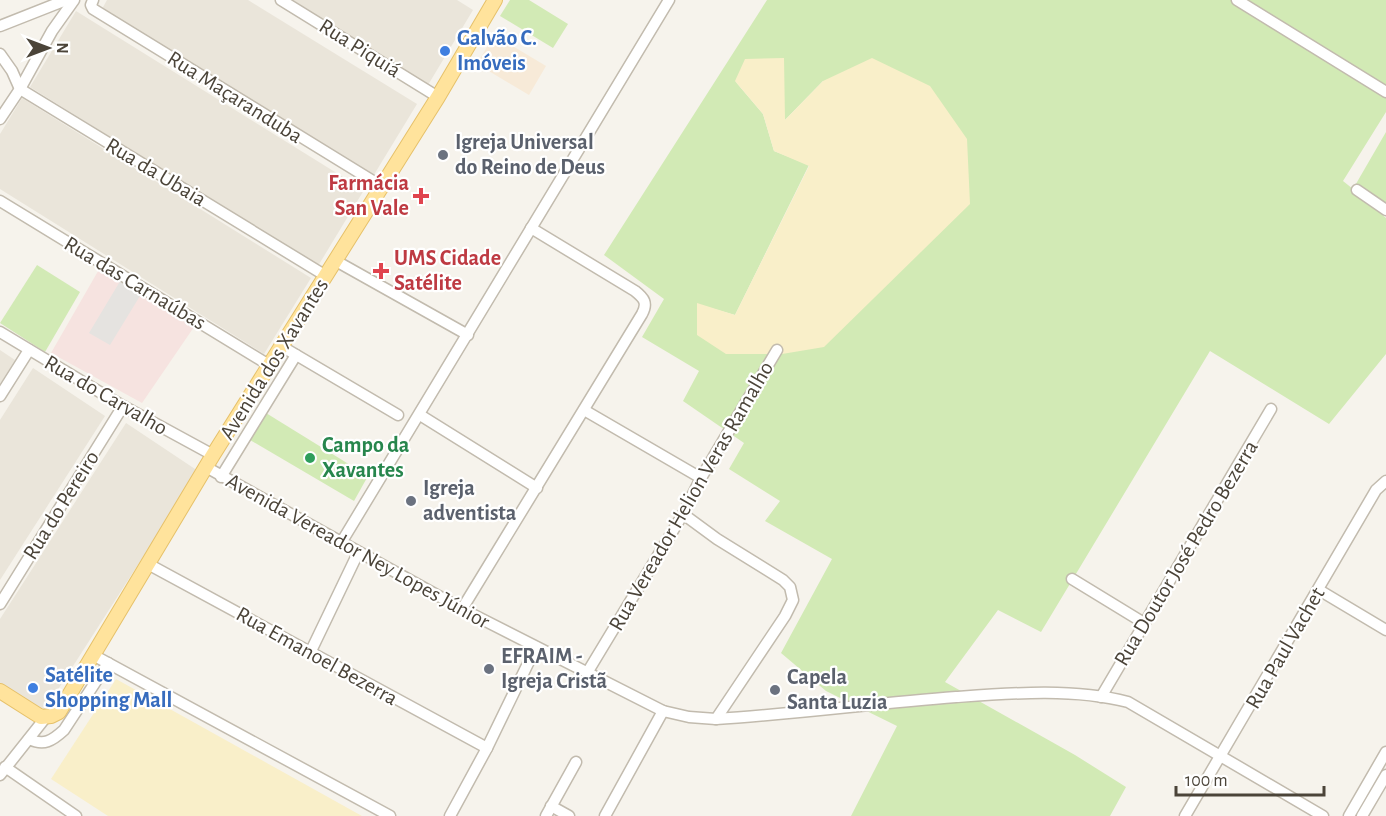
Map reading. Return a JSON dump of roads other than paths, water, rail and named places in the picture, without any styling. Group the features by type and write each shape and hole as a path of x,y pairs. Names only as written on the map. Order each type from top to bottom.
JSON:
{"main road":[{"name":"Avenida dos Xavantes","path":"49,716 59,712 209,461 438,97 492,1"},
{"path":"0,691 41,717 49,716"}],"street":[{"path":"0,26 66,0"},
{"path":"0,119 74,0"},
{"name":"Rua Piquiá","path":"281,0 438,97"},
{"path":"341,543 669,0"},
{"path":"1237,0 1386,92"},
{"name":"Rua Maçaranduba","path":"92,1 93,9 381,186"},
{"path":"0,54 12,71 20,89"},
{"name":"Rua da Ubaia","path":"20,89 326,276"},
{"path":"1357,190 1386,210"},
{"name":"Rua das Carnaúbas","path":"0,201 269,365"},
{"path":"462,609 646,304 641,296 531,228"},
{"path":"336,261 468,335"},
{"name":"Rua do Carvalho","path":"0,332 209,461"},
{"path":"281,346 398,415"},
{"path":"0,396 29,350"},
{"name":"Rua Vereador Helion Veras Ramalho","path":"587,673 683,514 701,478 777,350"},
{"name":"Avenida dos Xavantes","path":"221,477 296,355"},
{"path":"260,380 276,389"},
{"path":"245,403 260,412"},
{"name":"Rua do Pereiro","path":"0,604 123,406"},
{"name":"Rua Doutor José Pedro Bezerra","path":"1101,697 1271,409"},
{"path":"584,410 701,478"},
{"path":"420,415 537,488"},
{"name":"Avenida Vereador Ney Lopes Júnior","path":"209,461 221,477 358,553 462,609 663,711 689,717 716,719 995,694 1051,693 1101,697 1128,702 1323,816"},
{"name":"Rua Paul Vachet","path":"1185,816 1376,490 1386,481"},
{"path":"683,514 717,539 783,580 793,593 793,600 785,616 716,719"},
{"path":"310,652 358,553"},
{"name":"Rua Emanoel Bezerra","path":"148,564 487,748"},
{"path":"1072,579 1144,623"},
{"path":"1319,590 1386,630"},
{"path":"450,816 487,748 536,647"},
{"path":"93,656 390,816"},
{"path":"29,739 44,743 55,738 64,730 108,663"},
{"path":"605,816 663,711"},
{"path":"49,716 3,771 76,816"},
{"path":"1349,816 1386,752"},
{"path":"569,816 548,811 576,762"},
{"path":"1362,816 1386,775"}],"place":[{"name":"Galvão C. Imóveis","path":"445,51"},
{"name":"Igreja Universal do Reino de Deus","path":"443,155"},
{"name":"Farmácia San Vale","path":"421,196"},
{"name":"UMS Cidade Satélite","path":"381,271"},
{"name":"Campo da Xavantes","path":"310,458"},
{"name":"Igreja adventista","path":"411,501"},
{"name":"EFRAIM - Igreja Cristã","path":"489,669"},
{"name":"Satélite Shopping Mall","path":"33,688"},
{"name":"Capela Santa Luzia","path":"775,690"}]}
